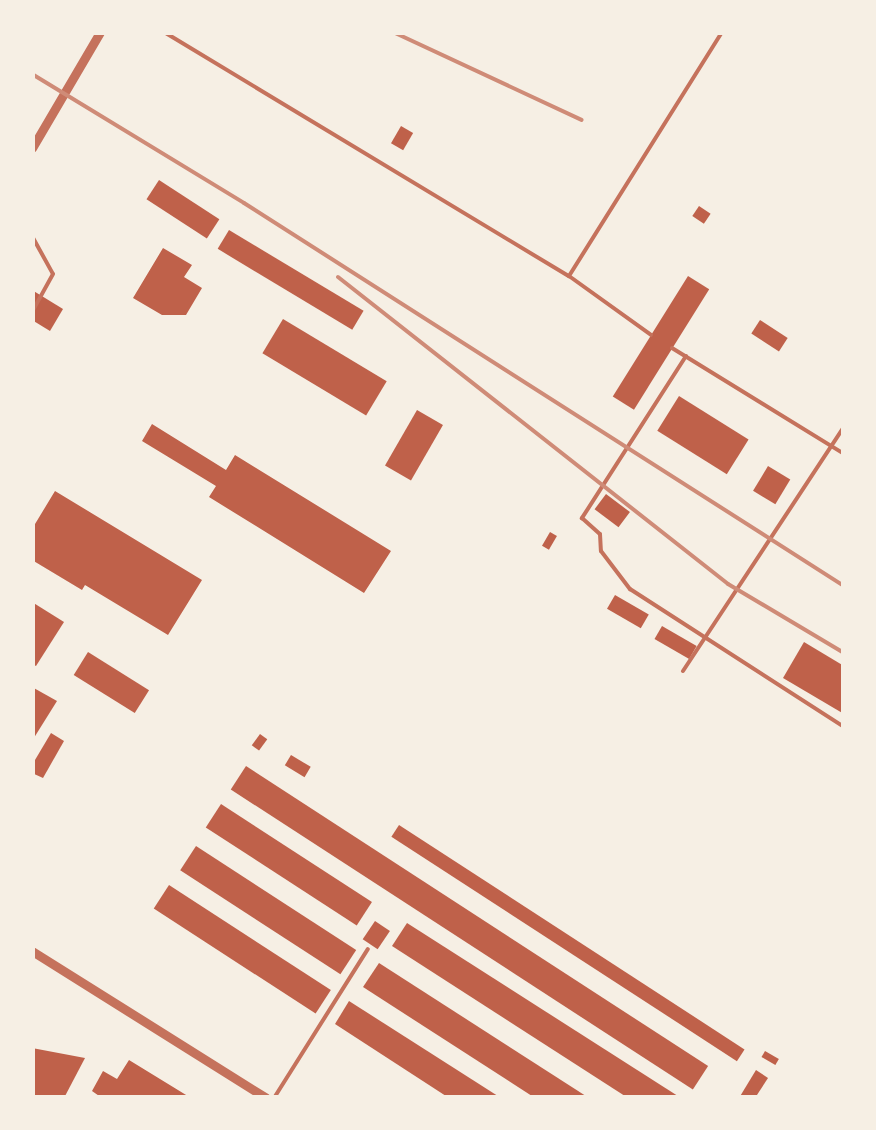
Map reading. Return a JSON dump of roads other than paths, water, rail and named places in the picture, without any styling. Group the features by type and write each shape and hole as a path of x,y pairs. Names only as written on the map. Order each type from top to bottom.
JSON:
{"street":[{"path":"32,148 37,130 100,32"},
{"path":"32,951 266,1098"}],"lane":[{"path":"164,32 569,276 652,334"},
{"path":"569,276 722,32"},
{"path":"32,236 53,274 32,312"},
{"path":"672,348 844,454"},
{"path":"686,356 582,518 600,534 601,551 630,589 844,727"},
{"path":"682,671 844,428"},
{"path":"274,1098 368,949"}],"railway":[{"path":"393,32 582,120"},
{"path":"32,74 244,203 844,586"},
{"path":"338,277 728,584 844,653"}]}
